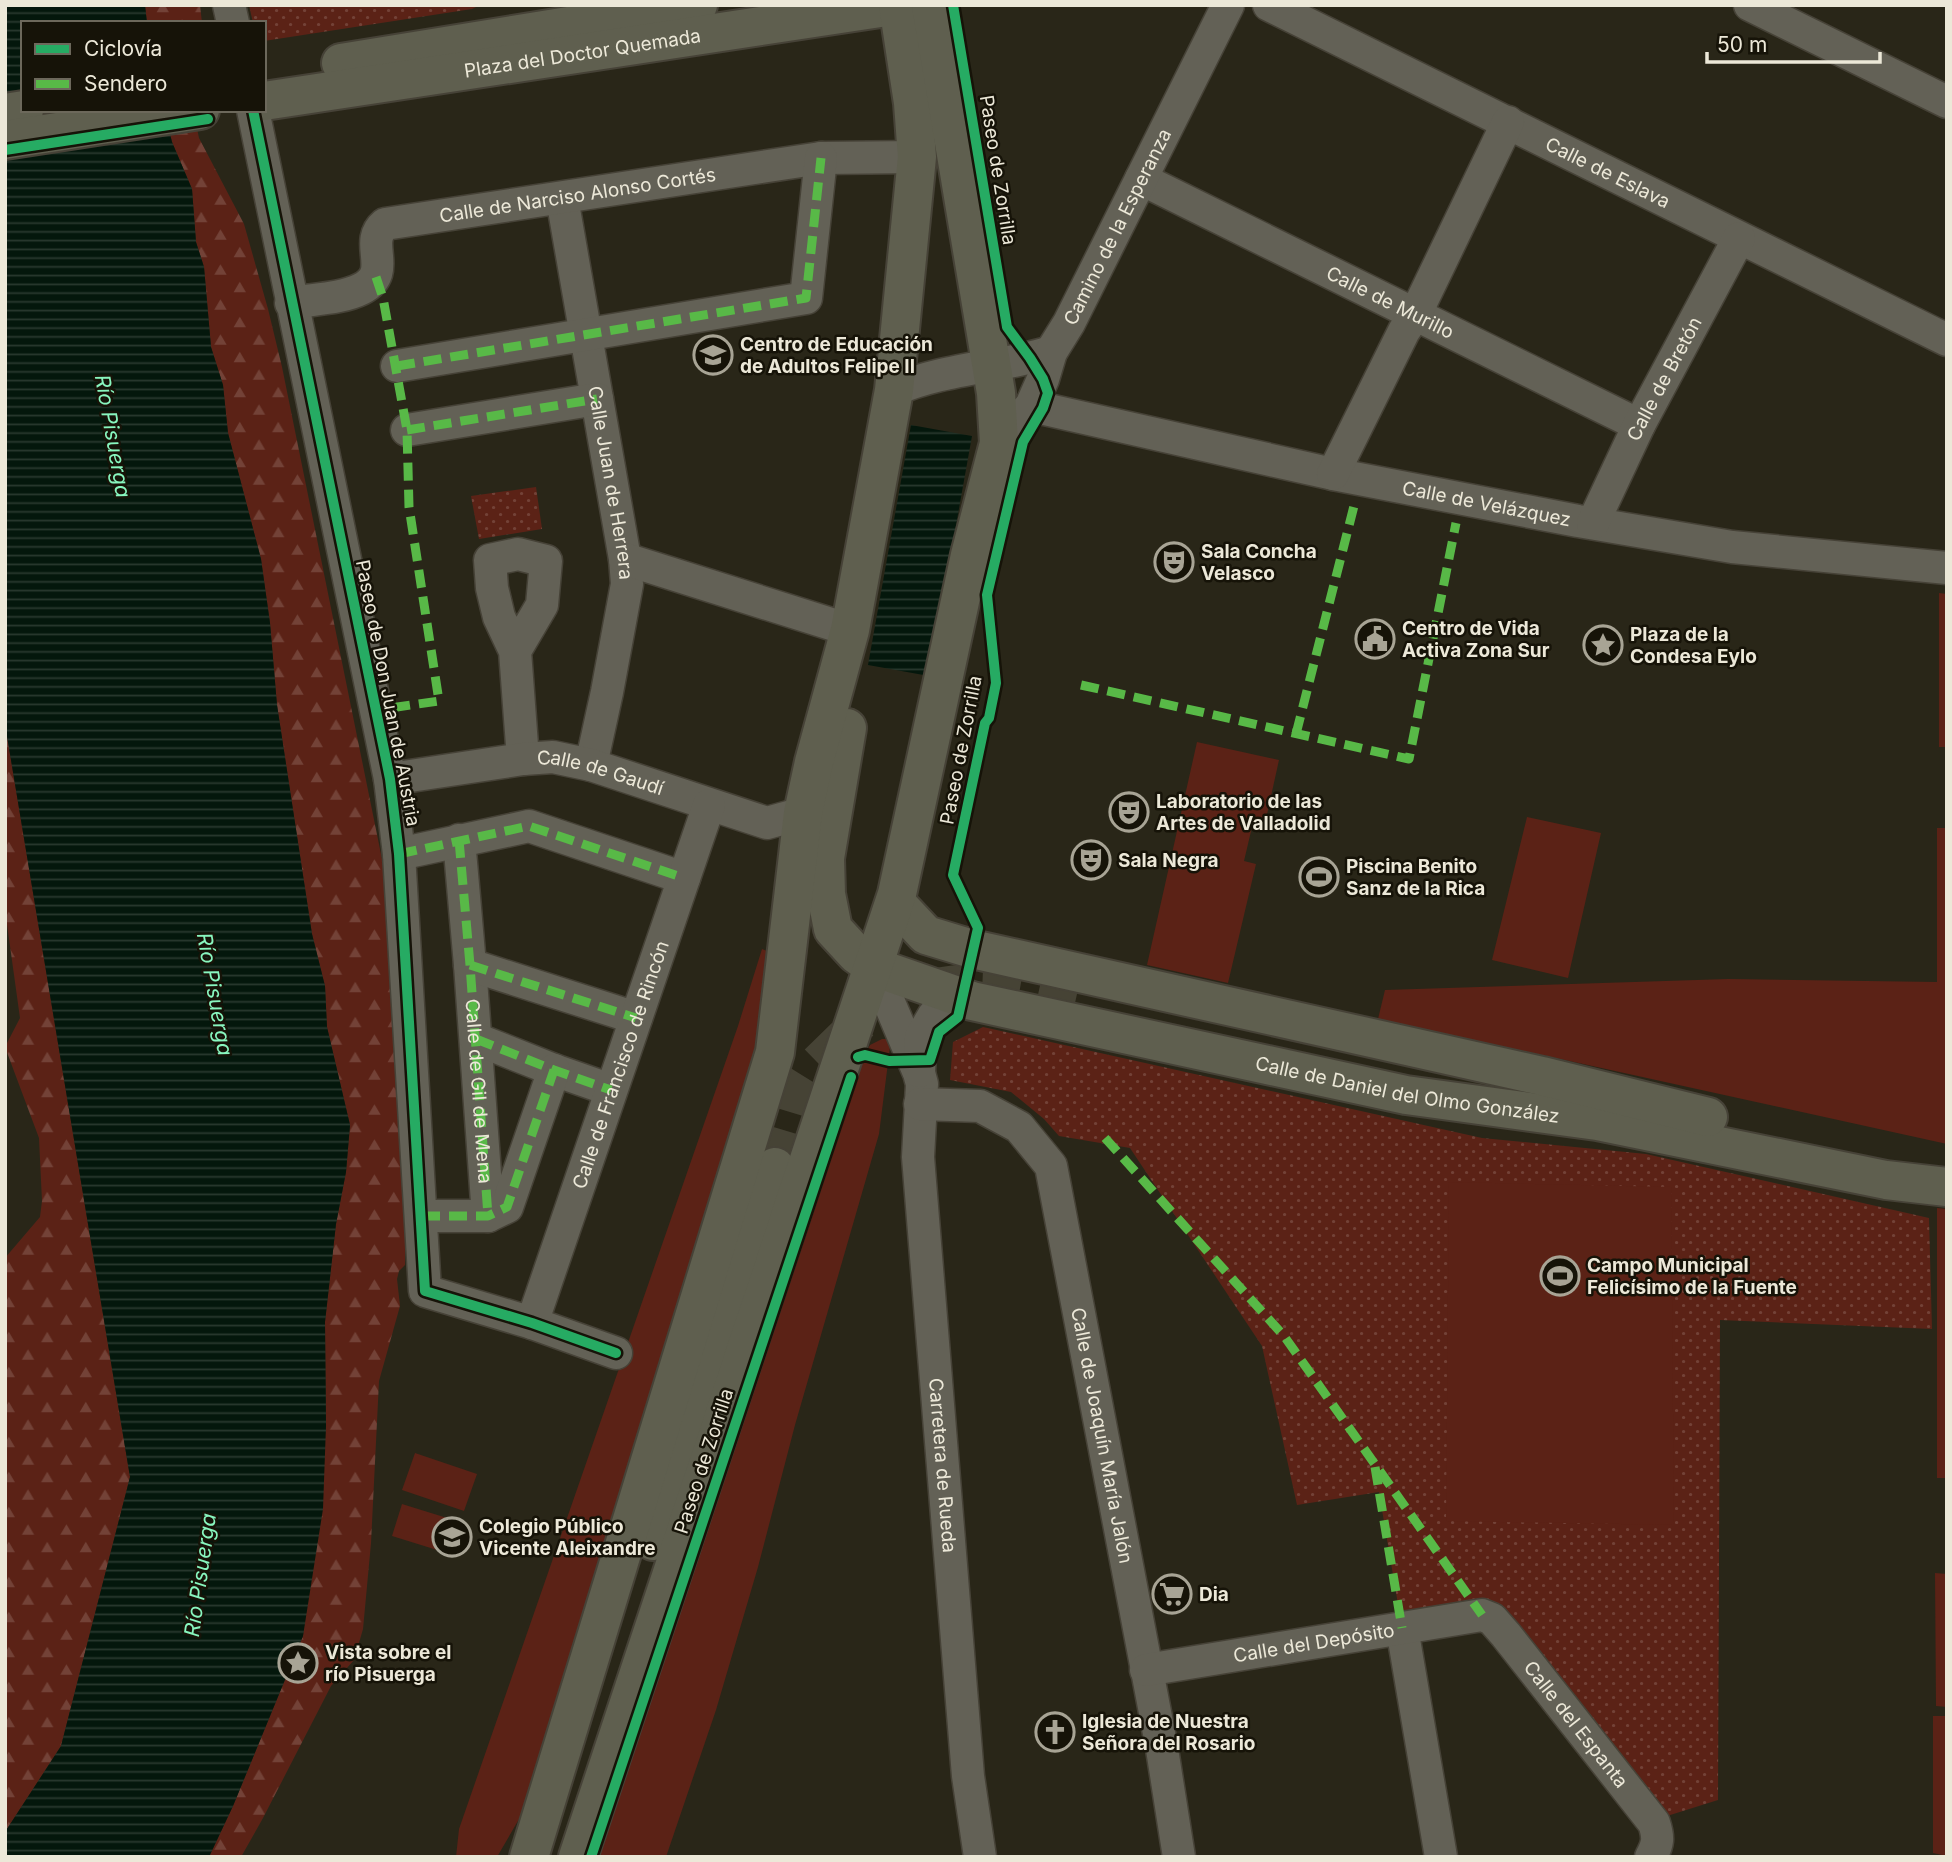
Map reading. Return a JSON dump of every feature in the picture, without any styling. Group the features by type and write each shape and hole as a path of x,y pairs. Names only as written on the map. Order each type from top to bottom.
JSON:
{"main road":[{"name":"Plaza del Doctor Quemada","path":"266,75 698,5"},
{"name":"Plaza del Doctor Quemada","path":"266,100 907,6"},
{"path":"529,1857 775,1052 803,813 814,762 850,631 894,390 917,157 907,6"},
{"name":"Paseo de Zorrilla","path":"578,1857 895,902 970,555 999,443 998,405 992,365 907,6"},
{"path":"5,140 187,112"},
{"path":"872,509 880,539 825,858 825,894 833,929 856,954 874,967"},
{"name":"Calle de Daniel del Olmo González","path":"895,902 926,935 972,949 1528,1073 1888,1168 1947,1187"},
{"name":"Calle de Daniel del Olmo González","path":"874,967 955,995 1026,1013 1406,1095 1597,1121 1888,1168 1947,1161"},
{"path":"1082,1001 1404,1074 1627,1108 1667,1108"},
{"path":"529,1857 554,1821 630,1613 775,1167"}],"street":[{"name":"Camino de la Esperanza","path":"999,443 1031,406 1051,352 1069,323 1228,5"},
{"name":"Calle de Eslava","path":"1269,5 1947,340"},
{"path":"1750,5 1947,102"},
{"name":"Paseo de Don Juan de Austria","path":"253,112 390,779 399,854 425,1291 532,1323"},
{"path":"1332,474 1404,331 1415,315 1508,122"},
{"name":"Calle de Narciso Alonso Cortés","path":"292,303 351,293 376,277 378,265 375,237 385,224 821,158 917,157"},
{"path":"397,366 806,298 821,158"},
{"name":"Calle de Murillo","path":"1140,179 1639,425"},
{"name":"Calle Juan de Herrera","path":"562,198 625,559 627,584 591,765"},
{"name":"Calle de Bretón","path":"1593,523 1639,425 1739,238"},
{"path":"894,390 919,379 1051,352"},
{"path":"407,430 597,399"},
{"name":"Calle de Velázquez","path":"1031,406 1332,474 1593,523 1732,547 1947,569"},
{"path":"625,559 850,631"},
{"path":"515,651 523,759"},
{"name":"Calle de Gaudí","path":"390,779 523,759 554,757 591,765 767,823 803,813"},
{"name":"Calle de Francisco de Rincón","path":"532,1323 709,805"},
{"path":"399,854 529,826 684,878"},
{"name":"Calle de Gil de Mena","path":"459,840 488,1216 507,1207 554,1070"},
{"name":"Calle de Gil de Mena","path":"470,965 636,1018"},
{"name":"Carretera de Rueda","path":"874,967 922,1084 918,1157 968,1776 980,1857"},
{"name":"Carretera de Rueda","path":"919,1073 921,1037 934,1014 955,995"},
{"path":"476,1039 611,1090"},
{"name":"Calle de Joaquín María Jalón","path":"920,1104 980,1106 1019,1127 1051,1166 1179,1857"},
{"path":"422,1216 488,1216"},
{"path":"532,1323 616,1353"},
{"name":"Calle del Depósito","path":"1146,1670 1482,1615"},
{"name":"Calle del Espanta","path":"1482,1615 1492,1619 1506,1635 1654,1823 1658,1836 1654,1851"},
{"path":"1402,1628 1441,1857"}],"green space":[{"path":"145,5 200,5 202,21 147,21"},
{"path":"249,5 480,5 472,9 266,41 266,21 253,21"},
{"path":"164,112 193,112 199,138 244,224 282,367 383,864 405,1182 405,1265 399,1271 397,1279 400,1306 379,1381 371,1543 363,1629 354,1660 331,1686 241,1857 209,1857 233,1806 303,1636 326,1425 325,1322 350,1125 327,1027 325,986 312,934 277,705 261,559 228,433 223,385 211,347 204,267 196,242 192,189 172,142"},
{"path":"536,487 542,529 479,539 471,496"},
{"path":"1939,593 1947,594 1947,747 1939,747"},
{"path":"5,724 130,1477 61,1746 5,1832 5,1258 40,1217 42,1201 39,1138 5,1047 20,1018 5,910"},
{"path":"1197,742 1279,760 1264,828 1252,827 1244,861 1256,864 1228,983 1147,965"},
{"path":"1527,817 1601,833 1568,978 1492,960"},
{"path":"1937,828 1947,828 1947,1144 1378,1019 1385,990 1728,979 1937,982"},
{"path":"762,949 772,953 771,1012 522,1814 497,1857 456,1857 459,1829 738,1026"},
{"path":"983,1027 1482,1138 1646,1154 1929,1218 1932,1329 1720,1320 1718,1800 1667,1816 1501,1607 1402,1628 1379,1492 1297,1505 1262,1346 1130,1148 1059,1136 1044,1119 1011,1092 950,1080 953,1042"},
{"path":"887,1039 890,1047 879,1134 716,1710 666,1857 598,1857 860,1063 870,1045"},
{"name":"Campo Municipal Felicísimo de la Fuente","path":"1449,1182 1671,1187 1674,1525 1446,1521"},
{"path":"1937,1208 1947,1209 1947,1478 1937,1478"},
{"path":"415,1453 477,1474 464,1511 402,1490"},
{"path":"402,1504 460,1522 450,1554 392,1536"},
{"path":"1935,1573 1947,1574 1947,1707 1936,1706"},
{"path":"1933,1716 1947,1716 1947,1856 1933,1853"}],"water":[{"name":"Río Pisuerga","path":"5,5 145,5 147,21 21,21 21,112 164,112 172,142 192,189 196,242 204,267 211,347 223,385 228,433 261,559 277,705 312,934 325,986 327,1027 350,1125 325,1322 326,1426 323,1509 303,1636 233,1806 209,1857 5,1857 5,1832 61,1746 130,1477 5,724"},
{"path":"911,425 972,436 929,676 868,665"}],"tunnel":[{"path":"926,990 966,983 1004,985 1082,1001"},
{"path":"775,1167 798,1091 811,1070 860,1022"}],"marked path":[{"path":"397,366 806,298 821,158"},
{"path":"376,277 383,298 407,430 409,507 439,701 376,710"},
{"path":"407,430 597,399"},
{"path":"1296,734 1355,502"},
{"path":"1081,685 1409,759 1456,523"},
{"path":"399,854 529,826 684,878"},
{"path":"459,840 488,1216"},
{"path":"470,965 636,1018"},
{"path":"476,1039 611,1090"},
{"path":"422,1216 488,1216 507,1207 554,1070"},
{"path":"1105,1138 1284,1336 1482,1615"},
{"path":"1375,1467 1402,1628"}],"cycle path":[{"path":"858,1057 865,1055 889,1061 930,1060 939,1032 958,1017 978,928 953,875 996,683 987,595 1023,442 1043,408 1048,393 1030,358 1007,327 953,5"},
{"path":"253,112 390,779 399,854 425,1291 532,1323 616,1353"},
{"path":"5,150 208,119"},
{"path":"591,1857 851,1077"}],"place":[{"name":"Centro de Educación de Adultos Felipe II","path":"713,355"},
{"name":"Sala Concha Velasco","path":"1174,562"},
{"name":"Centro de Vida Activa Zona Sur","path":"1375,639"},
{"name":"Plaza de la Condesa Eylo","path":"1603,645"},
{"name":"Laboratorio de las Artes de Valladolid","path":"1129,812"},
{"name":"Sala Negra","path":"1091,860"},
{"name":"Piscina Benito Sanz de la Rica","path":"1319,877"},
{"name":"Campo Municipal Felicísimo de la Fuente","path":"1560,1276"},
{"name":"Colegio Público Vicente Aleixandre","path":"452,1537"},
{"name":"Dia","path":"1172,1594"},
{"name":"Vista sobre el río Pisuerga","path":"298,1663"},
{"name":"Iglesia de Nuestra Señora del Rosario","path":"1055,1732"}]}
